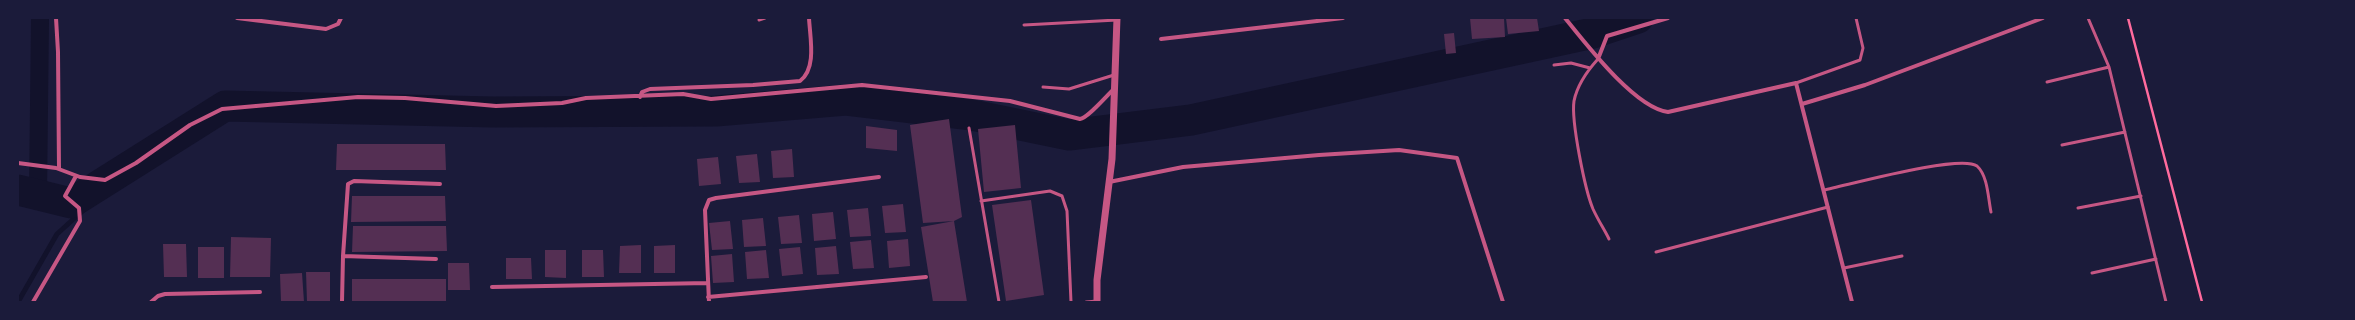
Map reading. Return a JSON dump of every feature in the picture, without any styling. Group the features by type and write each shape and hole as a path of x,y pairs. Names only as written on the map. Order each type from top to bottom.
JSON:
{"street":[{"path":"56,18 58,52 57,168"},
{"path":"237,18 326,29 338,24 341,18"},
{"path":"640,97 642,92 650,89 752,85 800,81 810,68 809,18"},
{"path":"1292,18 1293,24"},
{"path":"1161,39 1343,18"},
{"path":"1565,18 1598,59 1645,104 1657,111 1668,112 1796,83 1852,302"},
{"path":"1598,59 1607,36 1668,18"},
{"path":"1802,104 1865,85 2043,18"},
{"path":"1097,301 1097,280 1112,159 1116,88 1117,19"},
{"path":"18,163 40,164 57,168 76,176 98,181 112,178 190,125 211,113 227,109 358,96 405,98 496,106 562,103 589,98 683,94 706,100 862,86 1010,101 1080,119 1088,116 1102,99 1116,88"},
{"path":"1109,182 1183,167 1319,155 1399,150 1457,158 1503,302"},
{"path":"33,302 80,221 79,208 76,203 67,199 65,196 76,176"},
{"path":"879,177 709,200 705,210 708,300 926,277"},
{"path":"342,302 343,256 348,184 354,181 440,184"},
{"path":"343,256 436,259"},
{"path":"492,287 708,283"},
{"path":"151,302 158,296 165,294 260,292"}],"lane":[{"path":"759,20 765,18"},
{"path":"1796,83 1860,60 1863,48 1856,18"},
{"path":"2088,18 2109,67 2166,302"},
{"path":"1024,25 1117,19"},
{"path":"1598,59 1590,68 1574,101 1574,116 1585,181 1593,208 1609,239"},
{"path":"1554,64 1571,63 1590,68"},
{"path":"2047,82 2109,67"},
{"path":"1043,87 1069,89 1116,74"},
{"path":"969,128 999,302"},
{"path":"2062,145 2125,132"},
{"path":"1824,190 1935,165 1964,162 1975,165 1981,170 1991,212"},
{"path":"982,201 1050,191 1062,196 1067,211 1072,302"},
{"path":"2078,208 2141,196"},
{"path":"1656,252 1828,207"},
{"path":"1844,268 1902,256"},
{"path":"2092,273 2156,259"},
{"path":"1086,302 1097,301"}],"path":[{"path":"2128,18 2202,302"}],"building":[{"path":"1470,18 1504,18 1505,37 1472,39"},
{"path":"1506,18 1537,18 1539,31 1508,34"},
{"path":"1454,33 1456,53 1446,54 1444,34"},
{"path":"949,119 962,217 954,221 923,223 910,125"},
{"path":"1015,125 1021,188 984,192 978,129"},
{"path":"866,126 897,130 897,151 866,148"},
{"path":"337,144 445,144 446,170 336,170"},
{"path":"792,149 794,177 773,178 771,151"},
{"path":"757,154 760,182 739,183 736,156"},
{"path":"718,157 721,184 699,186 697,159"},
{"path":"352,196 445,196 446,221 351,222"},
{"path":"1031,200 1044,295 1006,301 992,205"},
{"path":"903,204 906,232 885,233 882,206"},
{"path":"868,208 871,236 850,237 847,210"},
{"path":"833,212 836,239 814,241 812,214"},
{"path":"799,215 802,243 781,244 778,217"},
{"path":"763,218 766,246 744,247 742,220"},
{"path":"730,221 733,249 712,250 709,223"},
{"path":"954,221 967,302 933,302 921,227"},
{"path":"353,226 446,226 447,251 352,252"},
{"path":"231,237 271,238 270,277 230,277"},
{"path":"908,239 910,266 889,268 887,241"},
{"path":"871,240 874,268 853,269 850,242"},
{"path":"163,244 186,244 187,277 164,277"},
{"path":"641,245 641,273 619,273 620,246"},
{"path":"675,245 675,273 654,273 654,246"},
{"path":"836,246 839,274 817,275 815,248"},
{"path":"198,247 224,247 224,278 198,278"},
{"path":"800,247 803,274 782,276 779,249"},
{"path":"545,250 566,250 566,278 545,277"},
{"path":"582,250 603,250 604,277 582,277"},
{"path":"766,250 769,278 747,279 745,252"},
{"path":"732,254 734,282 713,283 711,256"},
{"path":"506,258 531,258 532,279 506,279"},
{"path":"448,263 469,263 470,290 448,290"},
{"path":"306,272 330,272 330,302 307,302"},
{"path":"302,273 304,302 281,302 280,274"},
{"path":"352,279 446,279 446,302 352,302"}],"waterway":[{"path":"38,195 40,18"},
{"path":"18,190 71,203 225,106 493,112 716,111 846,100 972,115 1069,135 1191,120 1593,33 1638,18"},
{"path":"18,302 57,234 99,196 89,192"}]}
